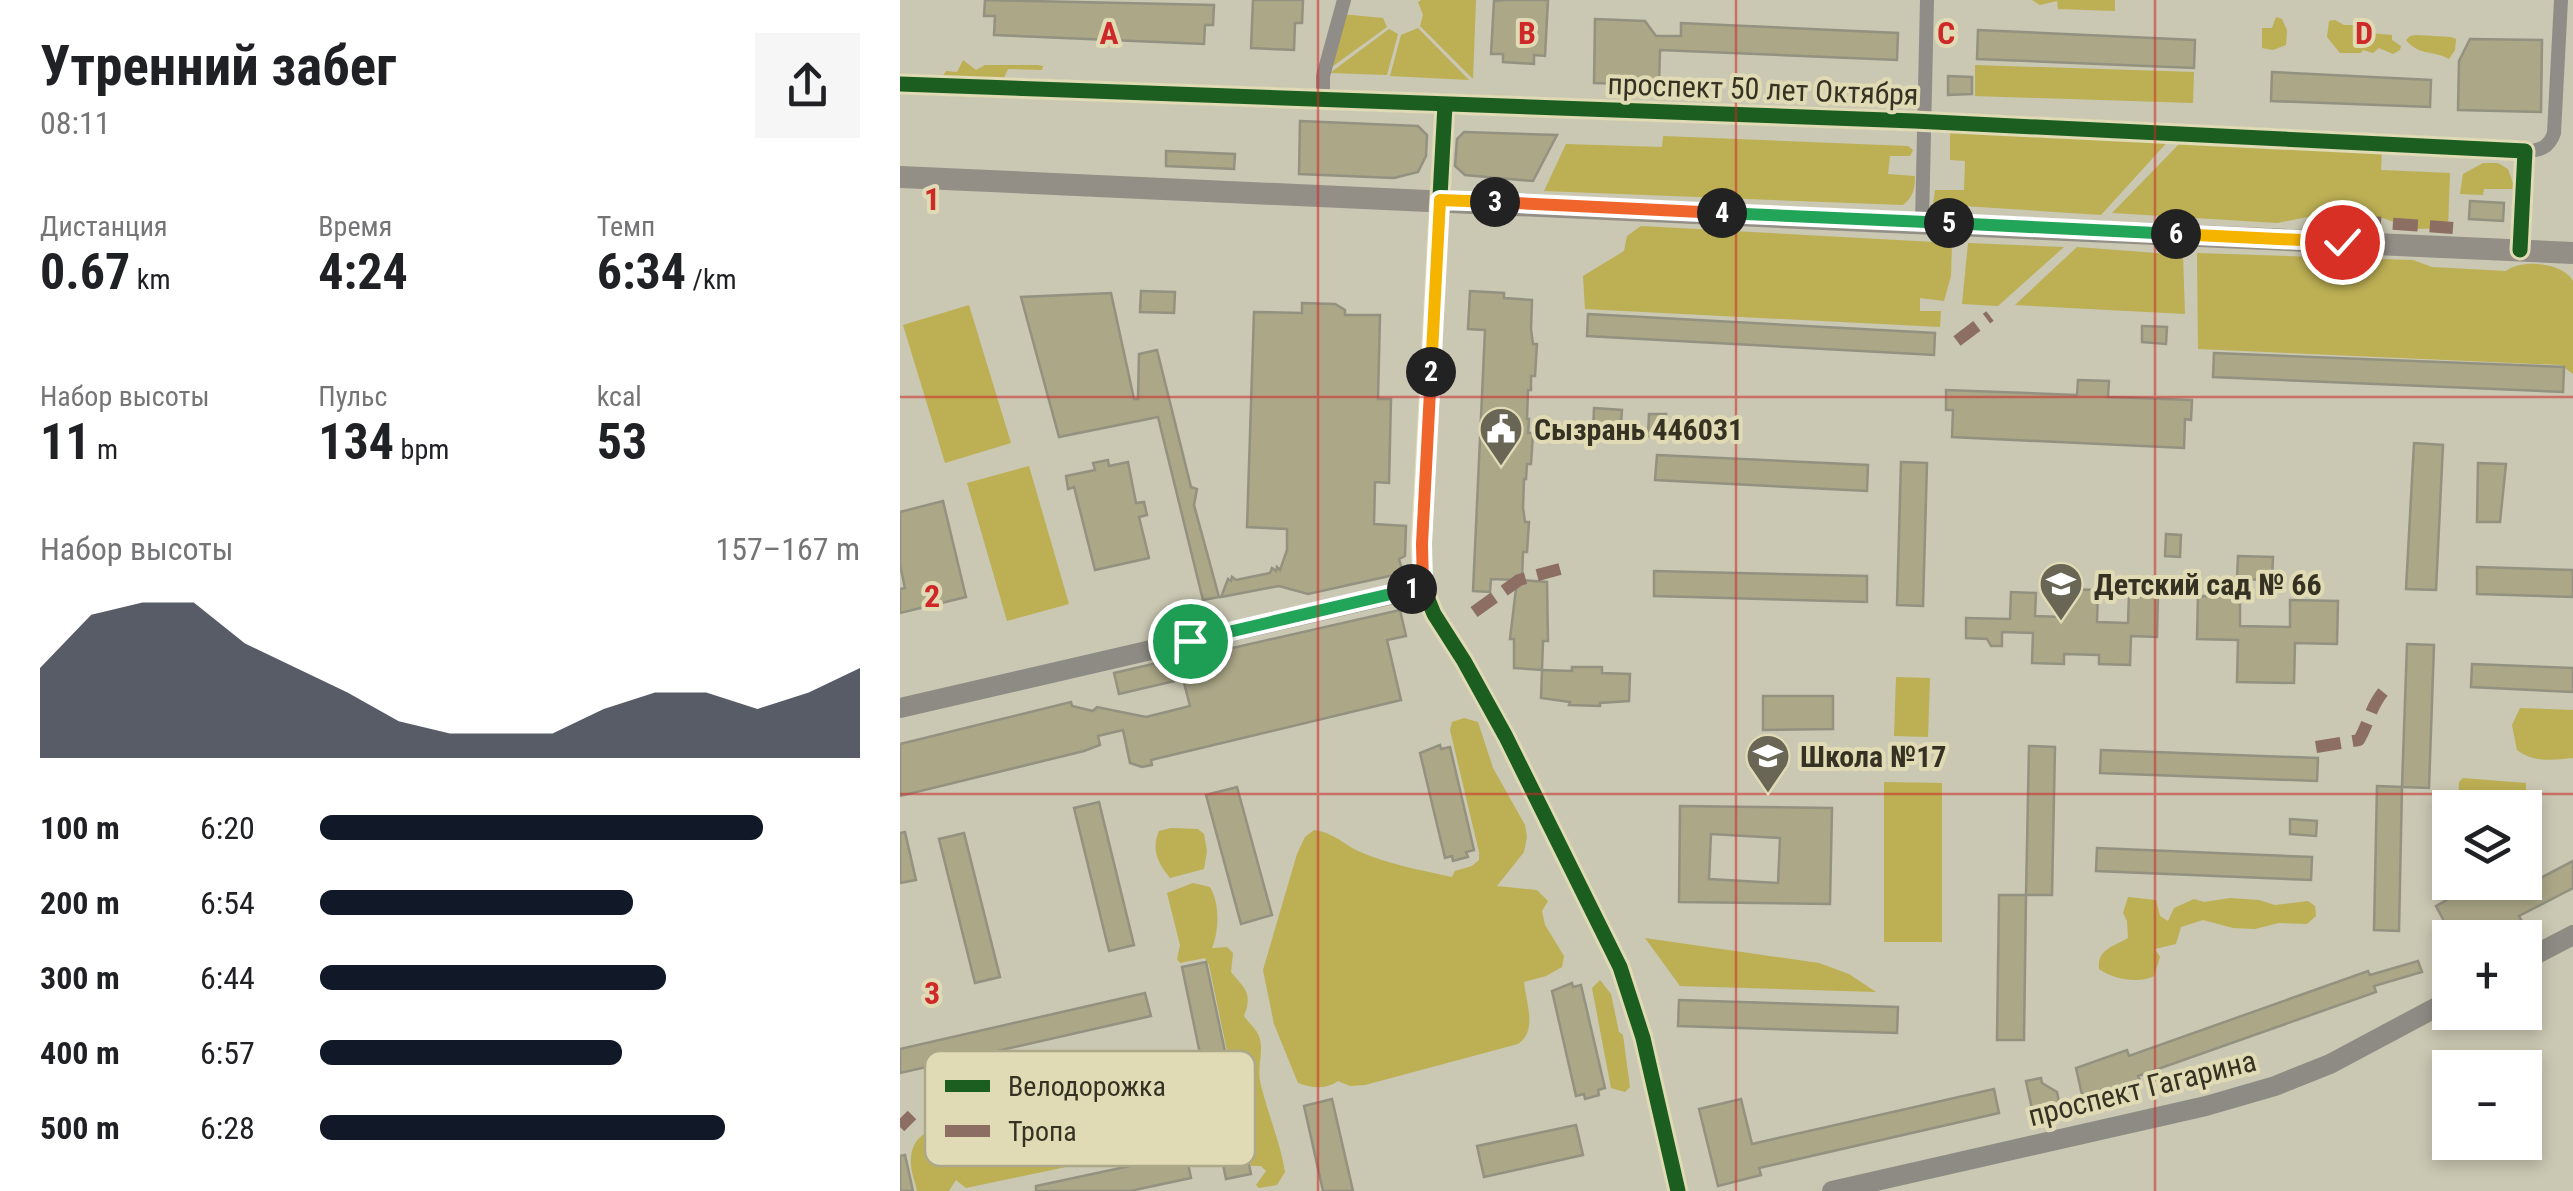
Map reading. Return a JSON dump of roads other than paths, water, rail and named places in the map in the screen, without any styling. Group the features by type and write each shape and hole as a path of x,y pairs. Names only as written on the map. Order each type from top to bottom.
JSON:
{"main road":[{"path":"900,177 2573,253"}],"street":[{"path":"1323,100 1323,76 1344,0"},
{"path":"1922,222 1928,0"},
{"path":"2520,250 2525,151 2542,148 2554,133 2561,0"},
{"name":"проспект 50 лет Октября","path":"900,84 1925,122 2525,151"},
{"path":"1445,105 1423,587 1434,614 1506,738 1620,966 1643,1038 1678,1191"},
{"path":"900,708 1423,587"},
{"path":"2542,952 2573,936"},
{"name":"проспект Гагарина","path":"1832,1191 2206,1106 2275,1086 2330,1064 2432,1010"}],"place":[{"name":"Сызрань 446031","path":"1501,467"},
{"name":"Детский сад № 66","path":"2061,622"},
{"name":"Школа №17","path":"1768,794"}]}
